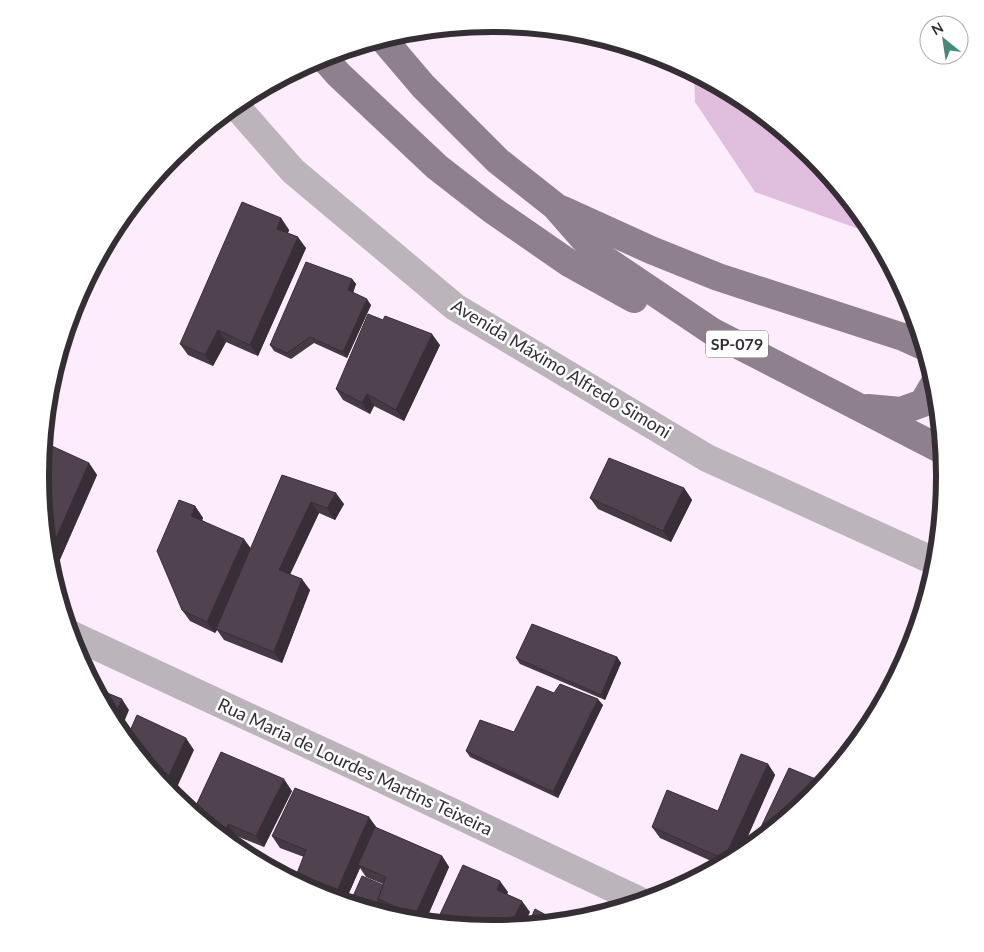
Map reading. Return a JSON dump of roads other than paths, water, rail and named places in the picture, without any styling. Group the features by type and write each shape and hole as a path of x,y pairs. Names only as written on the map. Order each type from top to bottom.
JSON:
{"main road":[{"name":"SP-079","path":"388,45 424,86 498,161 554,206 597,254 713,332 935,446"},
{"path":"329,64 437,167 491,209 569,263 649,307 713,332"},
{"name":"SP-079","path":"554,206 651,250 718,277 913,341"},
{"path":"859,407 902,411 923,404 928,395"}],"street":[{"name":"Avenida Máximo Alfredo Simoni","path":"240,111 293,171 455,307 708,458 928,558"},
{"name":"Rua Maria de Lourdes Martins Teixeira","path":"79,638 363,770 630,897"}]}
